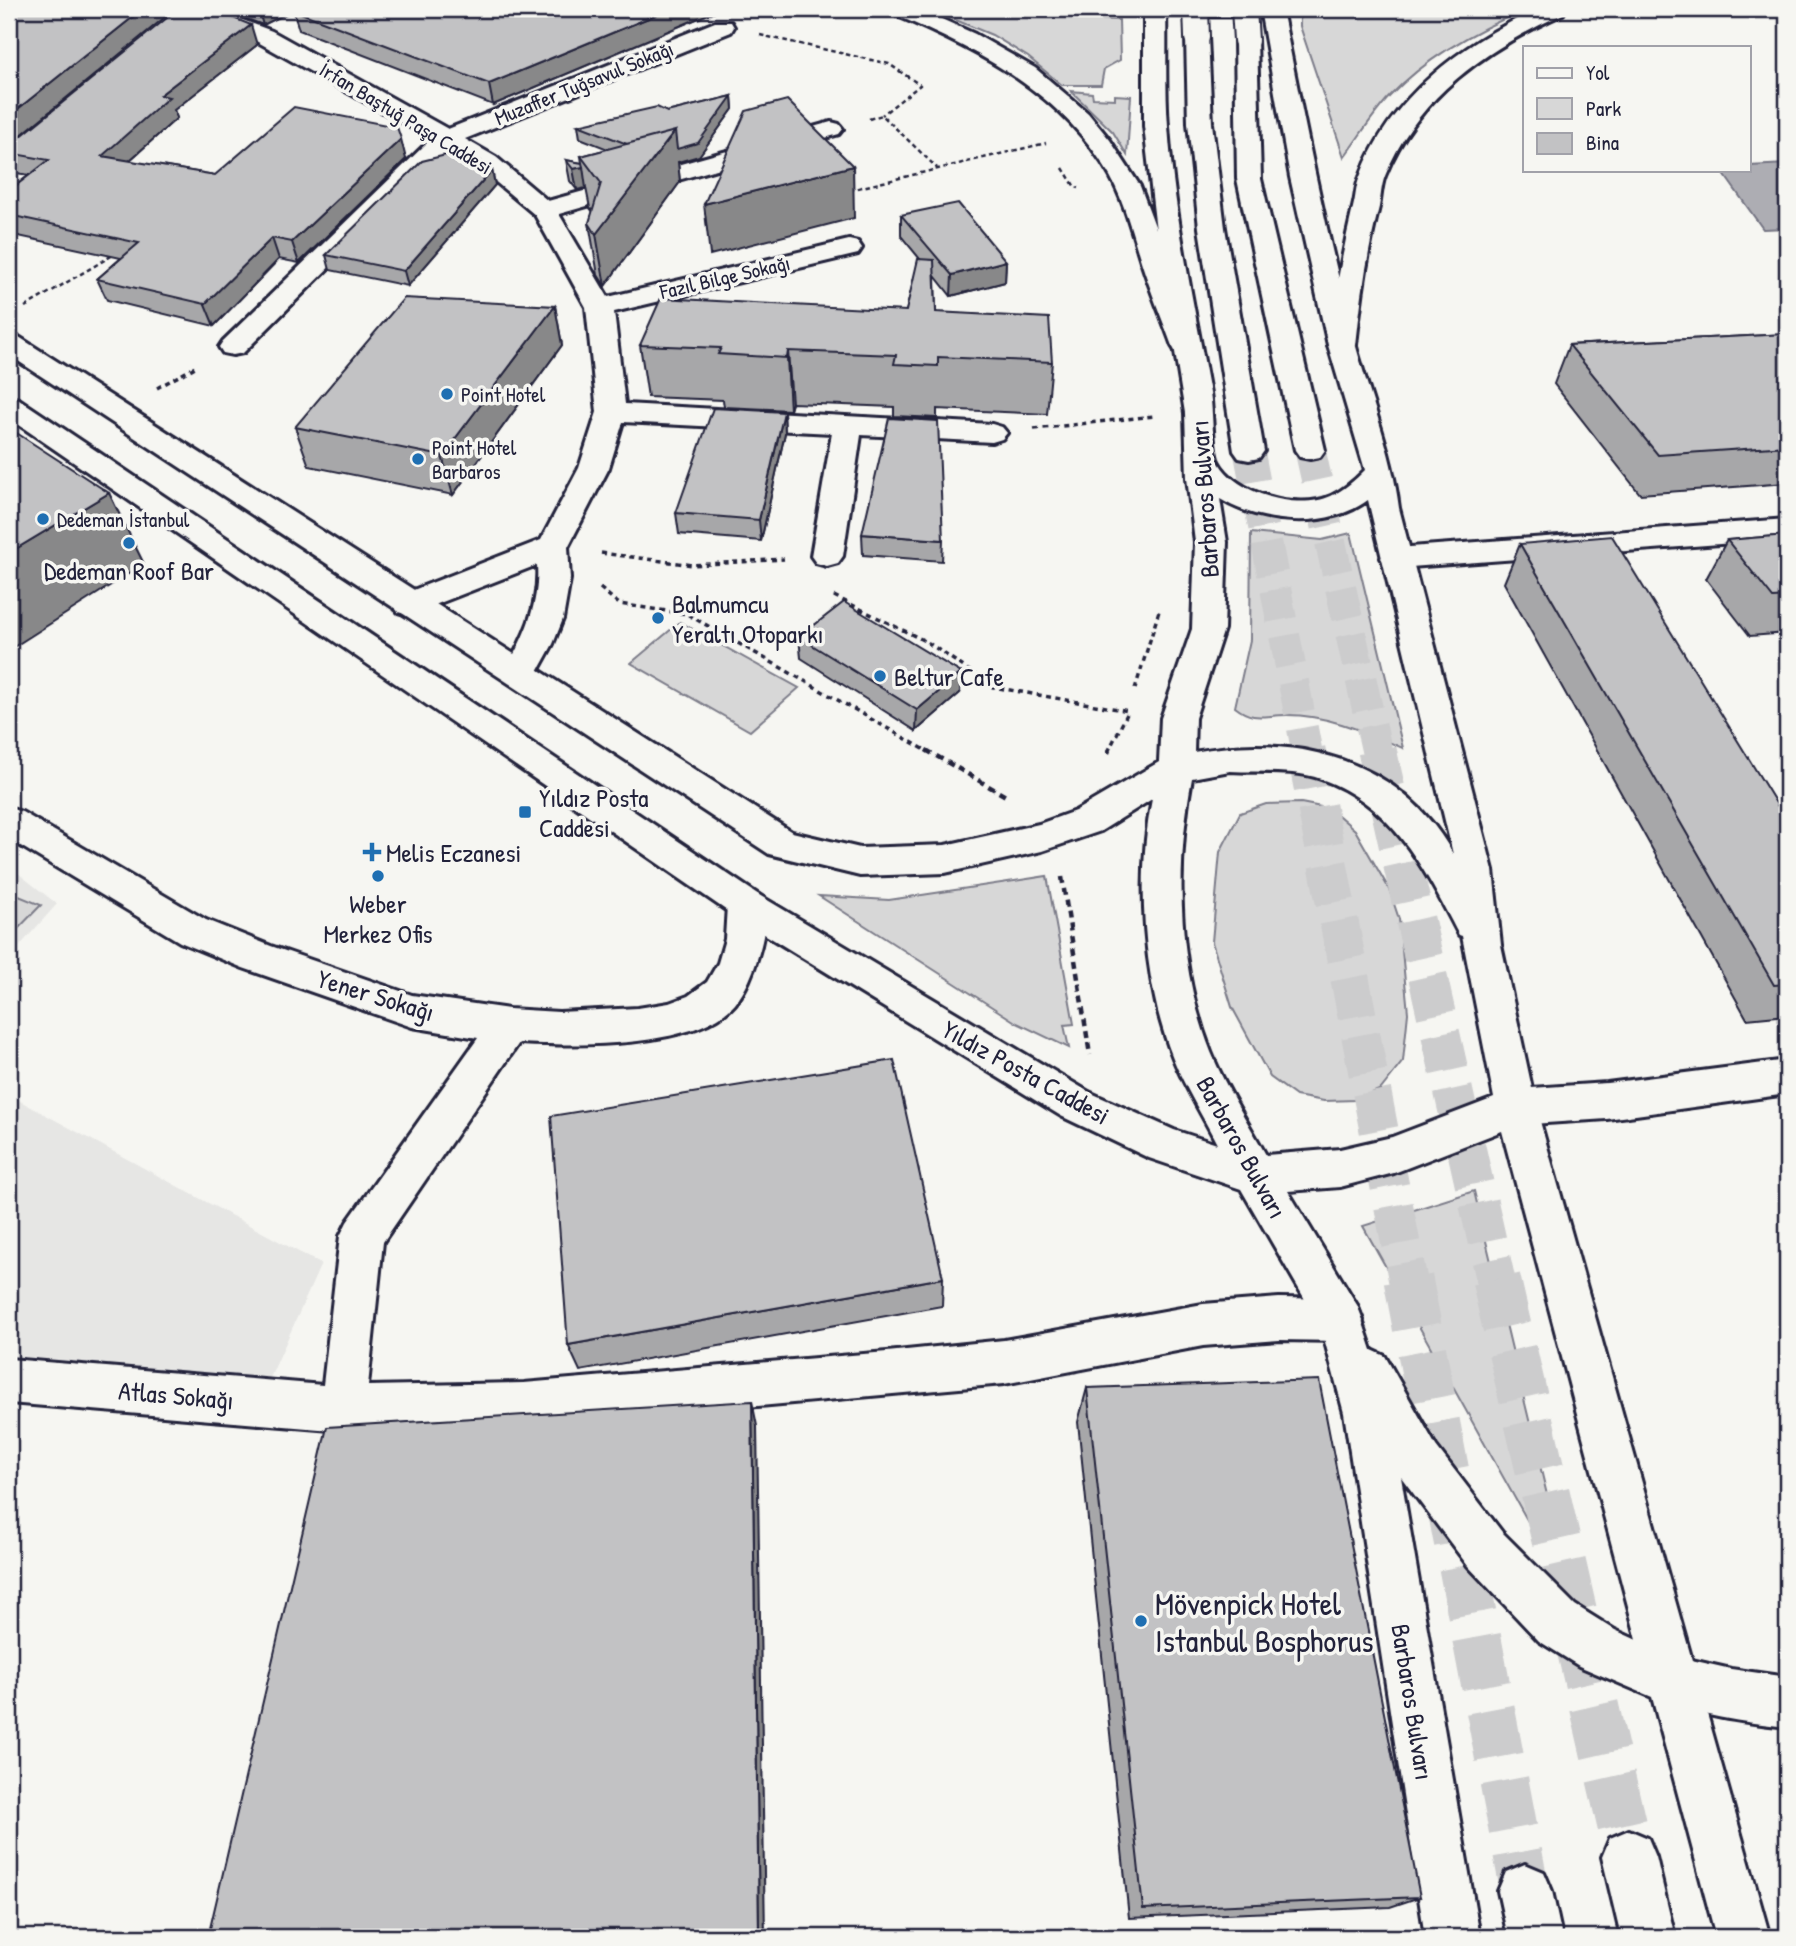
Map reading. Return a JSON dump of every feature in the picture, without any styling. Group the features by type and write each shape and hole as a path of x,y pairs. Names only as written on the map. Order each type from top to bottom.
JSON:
{"main road":[{"path":"171,27 193,9"},
{"name":"İrfan Baştuğ Paşa Caddesi","path":"193,9 275,31 487,162 544,211 564,240 600,307 611,412 594,468 552,547"},
{"path":"901,9 989,49 1028,72 1055,93 1107,152 1123,178 1138,212 1186,346"},
{"name":"Barbaros Bulvarı","path":"1196,9 1199,123 1212,228 1249,451"},
{"path":"1186,346 1156,126 1155,17 1246,9 1249,179 1310,450"},
{"path":"1271,9 1302,177 1342,345 1380,472 1384,508 1475,870 1482,945 1516,1107 1743,1937"},
{"path":"1342,345 1354,246 1371,179 1408,114 1429,88 1477,50 1555,9"},
{"name":"Muzaffer Tuğsavul Sokağı","path":"446,138 723,27"},
{"path":"544,211 831,129"},
{"path":"233,347 446,138"},
{"name":"Fazıl Bilge Sokağı","path":"600,307 849,248"},
{"name":"Yıldız Posta Caddesi","path":"9,343 114,412 747,905 1076,1104 1164,1145 1255,1175"},
{"name":"Barbaros Bulvarı","path":"1186,346 1199,413 1200,456 1212,542 1208,629 1178,718 1177,768 1166,820 1163,923 1169,968 1178,1014 1193,1058 1255,1175 1341,1320 1367,1413 1452,1937"},
{"name":"Yıldız Posta Caddesi","path":"9,405 382,622 520,674 782,844 860,862 945,859 1042,837 1088,821 1177,768"},
{"path":"611,412 992,433"},
{"path":"827,556 848,425"},
{"path":"1200,456 1212,477 1228,491 1246,500 1283,509 1330,508 1343,502 1380,472"},
{"path":"1397,558 1787,529"},
{"path":"382,622 552,547 554,579 547,619 520,674"},
{"path":"1177,768 1230,758 1297,762 1326,766 1380,793 1405,816 1434,853 1460,897 1482,945"},
{"name":"Yener Sokağı","path":"9,822 193,931 257,957 412,1011 509,1026 559,1029 638,1025 672,1019 702,1007 721,993 736,966 744,939 747,905"},
{"path":"343,1409 362,1236 509,1026"},
{"path":"1255,1175 1340,1168 1394,1155 1516,1107 1607,1101 1787,1077"},
{"name":"Atlas Sokağı","path":"9,1381 343,1409 524,1405 1004,1362 1203,1325 1279,1319 1341,1320"},
{"path":"1341,1320 1419,1463 1485,1549 1557,1623 1597,1648 1674,1681 1731,1694 1787,1702"},
{"path":"1629,1857 1648,1937"}],"path":[{"path":"723,27 889,64 920,85 882,116 831,129"},
{"path":"882,116 937,168"},
{"path":"849,248 875,231 843,192 1054,142"},
{"path":"20,310 112,255 125,257"},
{"path":"114,412 233,347"},
{"path":"992,433 1165,415"},
{"path":"552,547 693,565 827,556 829,594 928,642 992,687 1129,711"},
{"path":"552,547 619,604 687,614 1019,804"},
{"path":"1097,759 1109,753 1129,711 1143,654 1159,609"},
{"path":"1060,865 1091,1063"}],"shaded area":[{"path":"1787,164 1787,228 1763,229 1722,172 1750,172 1750,166"},
{"path":"9,866 57,904 9,958"},
{"path":"9,1095 321,1264 270,1378 9,1358"}],"green space":[{"path":"929,9 1007,9 1074,18 1119,20 1120,60 1104,69 1101,85 1062,85 1028,57 992,35"},
{"path":"1400,9 1527,9 1454,45 1421,68 1384,103 1344,157 1300,26 1300,15"},
{"path":"1071,91 1092,93 1093,98 1115,99 1115,95 1131,96 1127,155 1113,132"},
{"path":"1251,533 1322,540 1351,533 1403,748 1332,721 1287,715 1260,717 1248,715 1235,707 1250,640"},
{"path":"680,622 799,688 750,731 631,663"},
{"path":"1301,803 1331,809 1355,830 1389,889 1399,919 1408,1013 1403,1061 1381,1089 1356,1100 1324,1101 1296,1096 1270,1077 1232,1007 1212,942 1220,852 1240,813 1266,804"},
{"path":"1047,876 1074,1024 1064,1025 1069,1048 1017,1023 819,896 889,900"},
{"path":"9,892 41,905 9,938"},
{"path":"1474,1191 1554,1524 1531,1527 1363,1226"}],"building":[{"path":"9,9 143,9 9,116"},
{"path":"178,9 211,9 251,25 160,95 169,97 102,156 215,175 294,107 397,127 401,139 292,242 272,238 205,304 97,279 139,243 9,215 9,191 49,160 9,153 9,146"},
{"path":"670,9 489,84 293,10"},
{"path":"732,96 698,143 677,149 675,131 627,144 578,125 657,107 667,112"},
{"path":"787,100 853,166 704,204 746,111"},
{"path":"675,131 596,234 589,223 601,183 581,156"},
{"path":"466,150 492,170 404,271 326,255 422,161"},
{"path":"566,160 582,163 583,167 573,169"},
{"path":"958,203 1006,261 952,275 901,215"},
{"path":"918,259 934,260 936,312 1049,318 1052,362 938,357 938,366 894,364 896,355 788,351 787,358 718,354 721,348 640,345 661,298 906,311"},
{"name":"Point Hotel","path":"404,298 555,306 442,456 295,427"},
{"path":"1787,334 1787,446 1658,455 1569,345"},
{"path":"713,408 784,412 759,520 676,513"},
{"path":"889,418 938,421 943,540 862,534"},
{"path":"9,428 109,493 9,553"},
{"path":"1787,535 1787,597 1773,598 1727,540"},
{"path":"1612,536 1787,821 1787,984 1774,985 1520,544"},
{"path":"844,602 961,673 917,710 799,637"},
{"path":"894,1060 943,1278 568,1345 551,1116"},
{"path":"1319,1380 1420,1897 1143,1909 1087,1388"},
{"path":"752,1401 759,1937 208,1937 327,1427"}],"tunnel":[{"path":"1310,450 1377,752"},
{"path":"1249,451 1307,752"},
{"path":"1306,750 1408,1281"},
{"path":"1377,750 1496,1281"},
{"path":"1408,1279 1525,1891"},
{"path":"1496,1279 1629,1857"}],"place":[{"name":"Point Hotel","path":"447,394"},
{"name":"Point Hotel Barbaros","path":"418,459"},
{"name":"Dedeman İstanbul","path":"43,519"},
{"name":"Dedeman Roof Bar","path":"129,543"},
{"name":"Balmumcu Yeraltı Otoparkı","path":"658,618"},
{"name":"Beltur Cafe","path":"880,676"},
{"name":"Yıldız Posta Caddesi","path":"525,812"},
{"name":"Melis Eczanesi","path":"372,852"},
{"name":"Weber Merkez Ofis","path":"378,876"},
{"name":"Mövenpick Hotel Istanbul Bosphorus","path":"1141,1621"}]}
